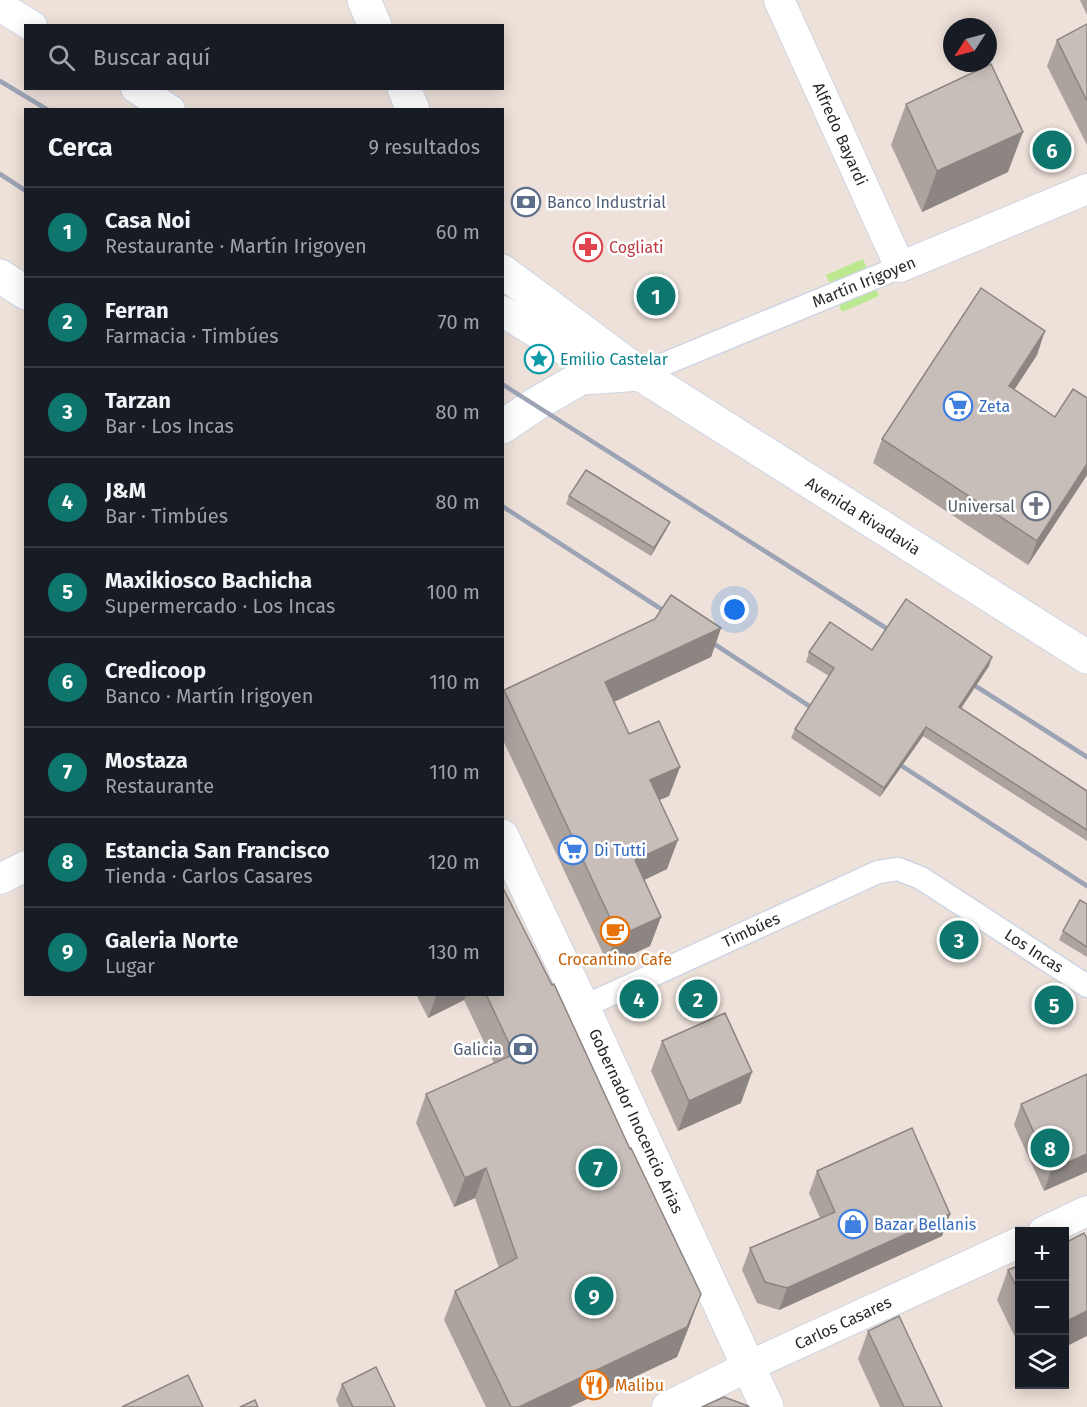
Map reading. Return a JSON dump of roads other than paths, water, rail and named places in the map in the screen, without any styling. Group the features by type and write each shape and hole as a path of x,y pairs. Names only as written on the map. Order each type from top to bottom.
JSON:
{"street":[{"path":"364,0 374,24"},
{"name":"Alfredo Bayardi","path":"779,0 900,267"},
{"path":"0,6 29,24"},
{"path":"139,90 167,108"},
{"path":"405,90 412,108"},
{"name":"Martín Irigoyen","path":"640,374 1087,189"},
{"name":"Avenida Rivadavia","path":"504,272 640,374 1087,657"},
{"path":"0,276 24,292"},
{"name":"Avenida Rivadavia","path":"504,312 569,353 640,374"},
{"path":"504,426 581,378 640,374"},
{"name":"Gobernador Inocencio Arias","path":"504,840 584,1007 767,1407"},
{"path":"0,879 24,867"},
{"name":"Timbúes","path":"584,1007 878,872 898,869 921,878"},
{"name":"Los Incas","path":"921,878 1087,986"},
{"path":"1053,1227 1087,1211"},
{"name":"Carlos Casares","path":"667,1407 749,1366 1015,1244"}],"railway":[{"path":"0,81 45,108"},
{"path":"0,174 24,190"},
{"path":"504,385 900,637"},
{"path":"504,507 675,618"},
{"path":"702,636 823,715"},
{"path":"963,678 1087,757"},
{"path":"888,757 1087,886"}],"place":[{"name":"Credicoop","path":"1052,150"},
{"name":"Banco Industrial","path":"526,202"},
{"name":"Cogliati","path":"588,247"},
{"name":"Casa Noi","path":"656,296"},
{"name":"Emilio Castelar","path":"539,359"},
{"name":"Zeta","path":"958,406"},
{"name":"Universal","path":"1036,506"},
{"name":"Di Tutti","path":"573,850"},
{"name":"Crocantino Cafe","path":"615,931"},
{"name":"Tarzan","path":"959,940"},
{"name":"J&M","path":"639,999"},
{"name":"Ferran","path":"698,999"},
{"name":"Maxikiosco Bachicha","path":"1054,1005"},
{"name":"Galicia","path":"523,1049"},
{"name":"Estancia San Francisco","path":"1050,1148"},
{"name":"Mostaza","path":"598,1168"},
{"name":"Bazar Bellanis","path":"853,1224"},
{"name":"Galeria Norte","path":"594,1296"},
{"name":"Malibu","path":"594,1385"}]}
